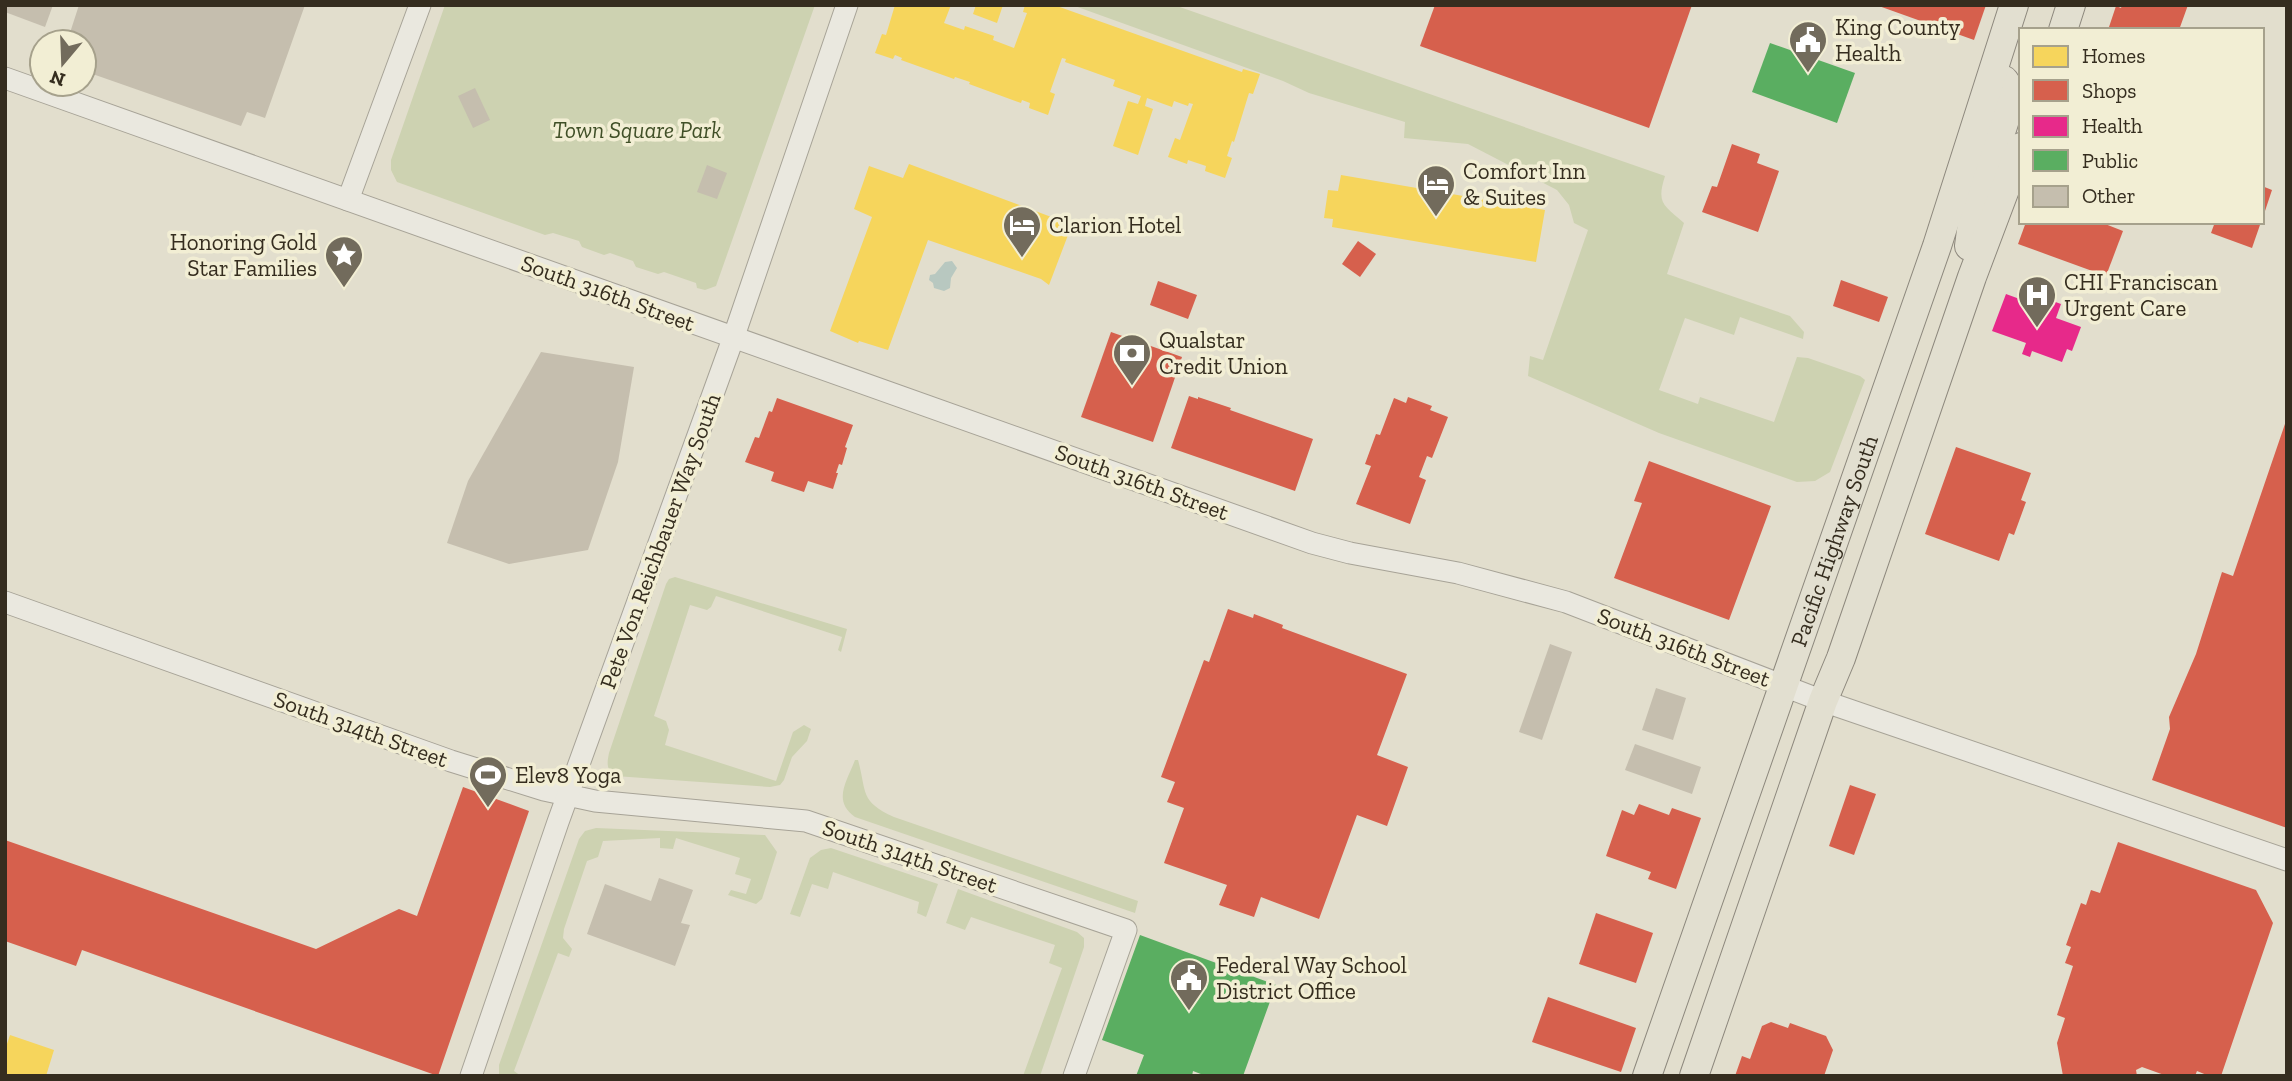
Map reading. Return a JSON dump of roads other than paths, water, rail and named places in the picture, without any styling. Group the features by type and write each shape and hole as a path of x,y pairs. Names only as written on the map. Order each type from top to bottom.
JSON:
{"main road":[{"name":"Pacific Highway South","path":"1653,1069 1937,246 2014,5"},
{"path":"2064,28 2071,5"},
{"path":"1959,314 1972,223 2012,92 2009,85 1993,76"},
{"name":"Pacific Highway South","path":"1694,1076 1959,314 2019,152"}],"street":[{"path":"348,200 421,5"},
{"name":"Pete Von Reichbauer Way South","path":"471,1076 734,336 847,5"},
{"name":"South 316th Street","path":"5,78 1312,543 1350,553 1458,573 1537,593 1823,701 2287,860"},
{"name":"South 314th Street","path":"5,602 451,761 568,797 806,821 1126,930 1074,1076"}],"place":[{"name":"King County Health","path":"1808,74"},
{"name":"Comfort Inn & Suites","path":"1436,218"},
{"name":"Clarion Hotel","path":"1022,259"},
{"name":"Honoring Gold Star Families","path":"344,289"},
{"name":"CHI Franciscan Urgent Care","path":"2037,329"},
{"name":"Qualstar Credit Union","path":"1132,387"},
{"name":"Elev8 Yoga","path":"488,809"},
{"name":"Federal Way School District Office","path":"1189,1012"}],"park label":[{"name":"Town Square Park","path":"637,130"}]}
